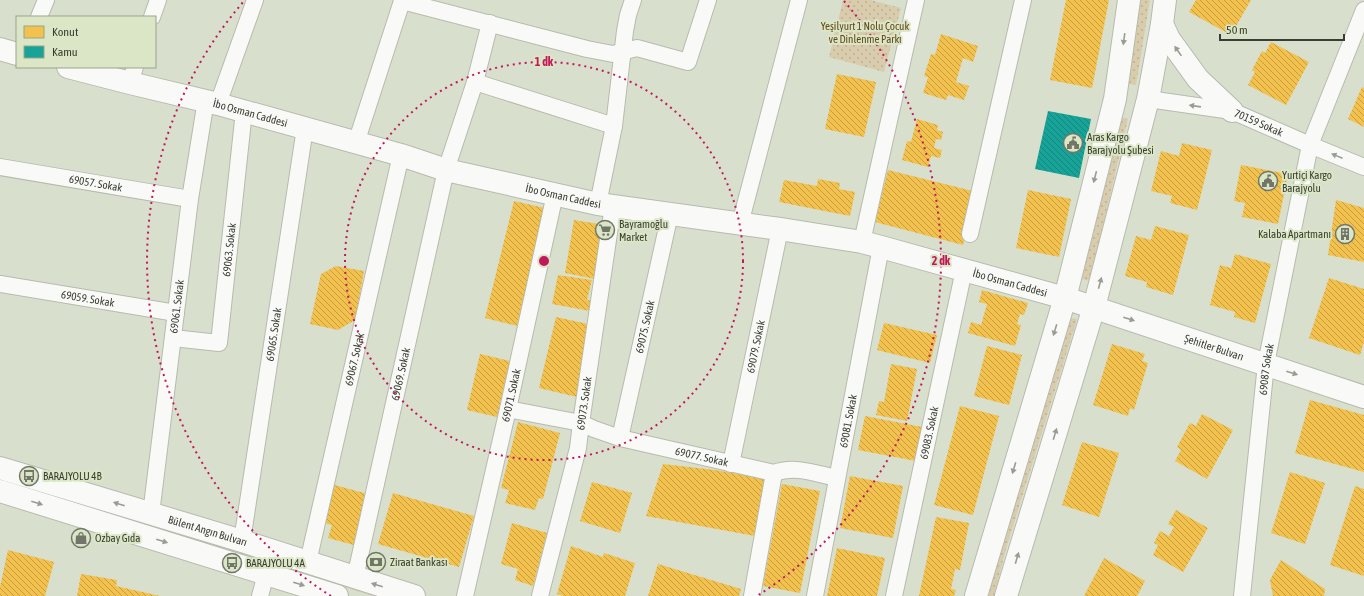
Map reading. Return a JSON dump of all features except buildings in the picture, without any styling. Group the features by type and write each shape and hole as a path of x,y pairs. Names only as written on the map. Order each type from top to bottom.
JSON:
{"main road":[{"path":"976,596 1065,298 1115,99 1129,0"},
{"path":"1006,596 1094,308 1148,99 1165,0"},
{"path":"1162,24 1169,39 1198,79 1232,111"},
{"path":"0,49 16,54"},
{"name":"İbo Osman Caddesi","path":"76,68 133,75 212,102 401,155 446,170 605,205 780,229 872,245 1065,298"},
{"path":"1115,99 1148,99"},
{"name":"Şehitler Bulvarı","path":"1065,298 1364,397"},
{"name":"Bülent Angın Bulvarı","path":"0,468 242,541 414,596"},
{"path":"0,491 337,596"}],"street":[{"path":"39,16 46,0"},
{"path":"152,16 158,0"},
{"name":"69061. Sokak","path":"150,514 190,199 212,102 255,0"},
{"name":"69073. Sokak","path":"540,596 578,448 625,31 628,14 633,0"},
{"path":"356,143 402,1 587,49 612,54 637,48 688,62 708,0"},
{"path":"740,224 799,0"},
{"name":"69081. Sokak","path":"815,596 837,478 872,245 916,0"},
{"path":"970,234 1023,0"},
{"name":"69087 Sokak","path":"1242,596 1266,364 1310,145 1364,10"},
{"name":"69069. Sokak","path":"355,578 446,170 475,82 490,23"},
{"path":"475,82 614,126"},
{"name":"70159 Sokak","path":"1148,99 1232,111 1364,167"},
{"name":"69063. Sokak","path":"173,338 219,343 244,111"},
{"name":"69065. Sokak","path":"242,541 306,128"},
{"name":"69067. Sokak","path":"308,562 401,155"},
{"name":"69057. Sokak","path":"0,167 190,199"},
{"name":"69071. Sokak","path":"466,596 555,194"},
{"name":"69075. Sokak","path":"620,438 670,214"},
{"name":"69079. Sokak","path":"731,464 780,229"},
{"name":"69083. Sokak","path":"894,596 964,270"},
{"name":"69059. Sokak","path":"0,284 176,313"},
{"name":"69077. Sokak","path":"508,409 580,423 620,438 774,473"},
{"path":"752,596 774,473 781,470 794,469 837,478"},
{"path":"260,596 266,574"}],"green space":[{"name":"Yeşilyurt 1 Nolu Çocuk ve Dinlenme Parkı","path":"843,0 871,0 901,8 884,72 829,57"},
{"path":"1141,0 1150,0 1136,85 1128,84"},
{"path":"1120,117 1128,119 1090,281 1082,279"},
{"path":"1070,318 1077,319 1006,549 994,596 987,596"},
{"path":"0,476 386,596 373,596 0,480"}],"place":[{"name":"Aras Kargo Barajyolu Şubesi","path":"1073,143"},
{"name":"Yurtiçi Kargo Barajyolu","path":"1268,181"},
{"name":"Bayramoğlu Market","path":"605,230"},
{"name":"Kalaba Apartmanı","path":"1345,234"},
{"name":"BARAJYOLU 4B","path":"29,476"},
{"name":"Ozbay Gıda","path":"81,538"},
{"name":"Ziraat Bankası","path":"376,562"},
{"name":"BARAJYOLU 4A","path":"232,563"}]}
